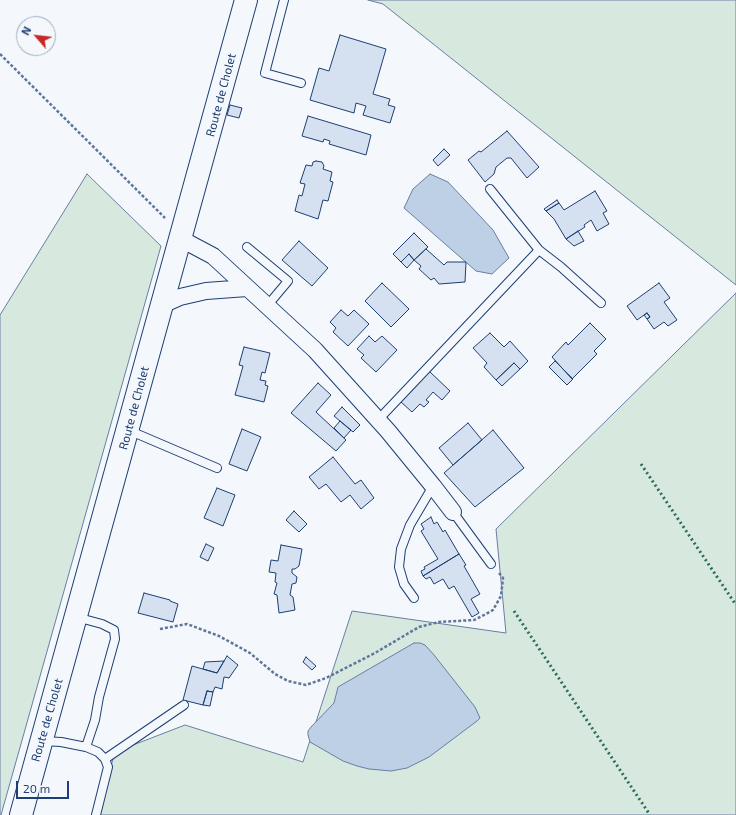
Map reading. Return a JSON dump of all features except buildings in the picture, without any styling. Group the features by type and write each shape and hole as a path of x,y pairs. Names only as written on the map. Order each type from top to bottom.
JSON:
{"main road":[{"name":"Route de Cholet","path":"21,815 246,0"}],"street":[{"path":"182,236 213,256 315,350 378,420 453,512"},
{"path":"162,305 180,297 206,291 248,288"}],"lane":[{"path":"284,0 265,73 301,83"},
{"path":"490,190 539,250 561,267 600,303"},
{"path":"247,247 288,281 267,306"},
{"path":"378,420 539,250"},
{"path":"128,430 217,468"},
{"path":"414,598 404,584 400,567 401,548 410,525 433,486"},
{"path":"453,512 491,564"},
{"path":"76,616 102,624 114,630 115,639 99,697 95,720 86,747"},
{"path":"105,759 184,705"},
{"path":"41,740 62,742 86,747 98,752 105,759 108,767 96,815"}],"path":[{"path":"0,54 182,236"},
{"path":"160,629 187,624 193,626 219,636 250,653 275,674 288,681 306,685 333,675 375,653 419,627 439,622 474,620 493,610 501,596 503,578 491,564"}],"shaded area":[{"path":"368,0 736,0 736,285 383,4"},
{"path":"87,174 161,246 0,815 0,315"},
{"path":"736,293 736,815 97,815 115,752 185,725 303,762 352,611 506,633 496,529"}],"water":[{"path":"430,174 448,182 493,230 509,258 492,274 476,271 404,208 413,189"},
{"path":"414,643 425,645 434,655 475,707 480,718 477,721 429,757 407,768 391,771 369,769 343,761 310,742 308,731 334,703 338,687"}],"hedge":[{"path":"641,464 736,605"},
{"path":"514,611 650,815"}]}
